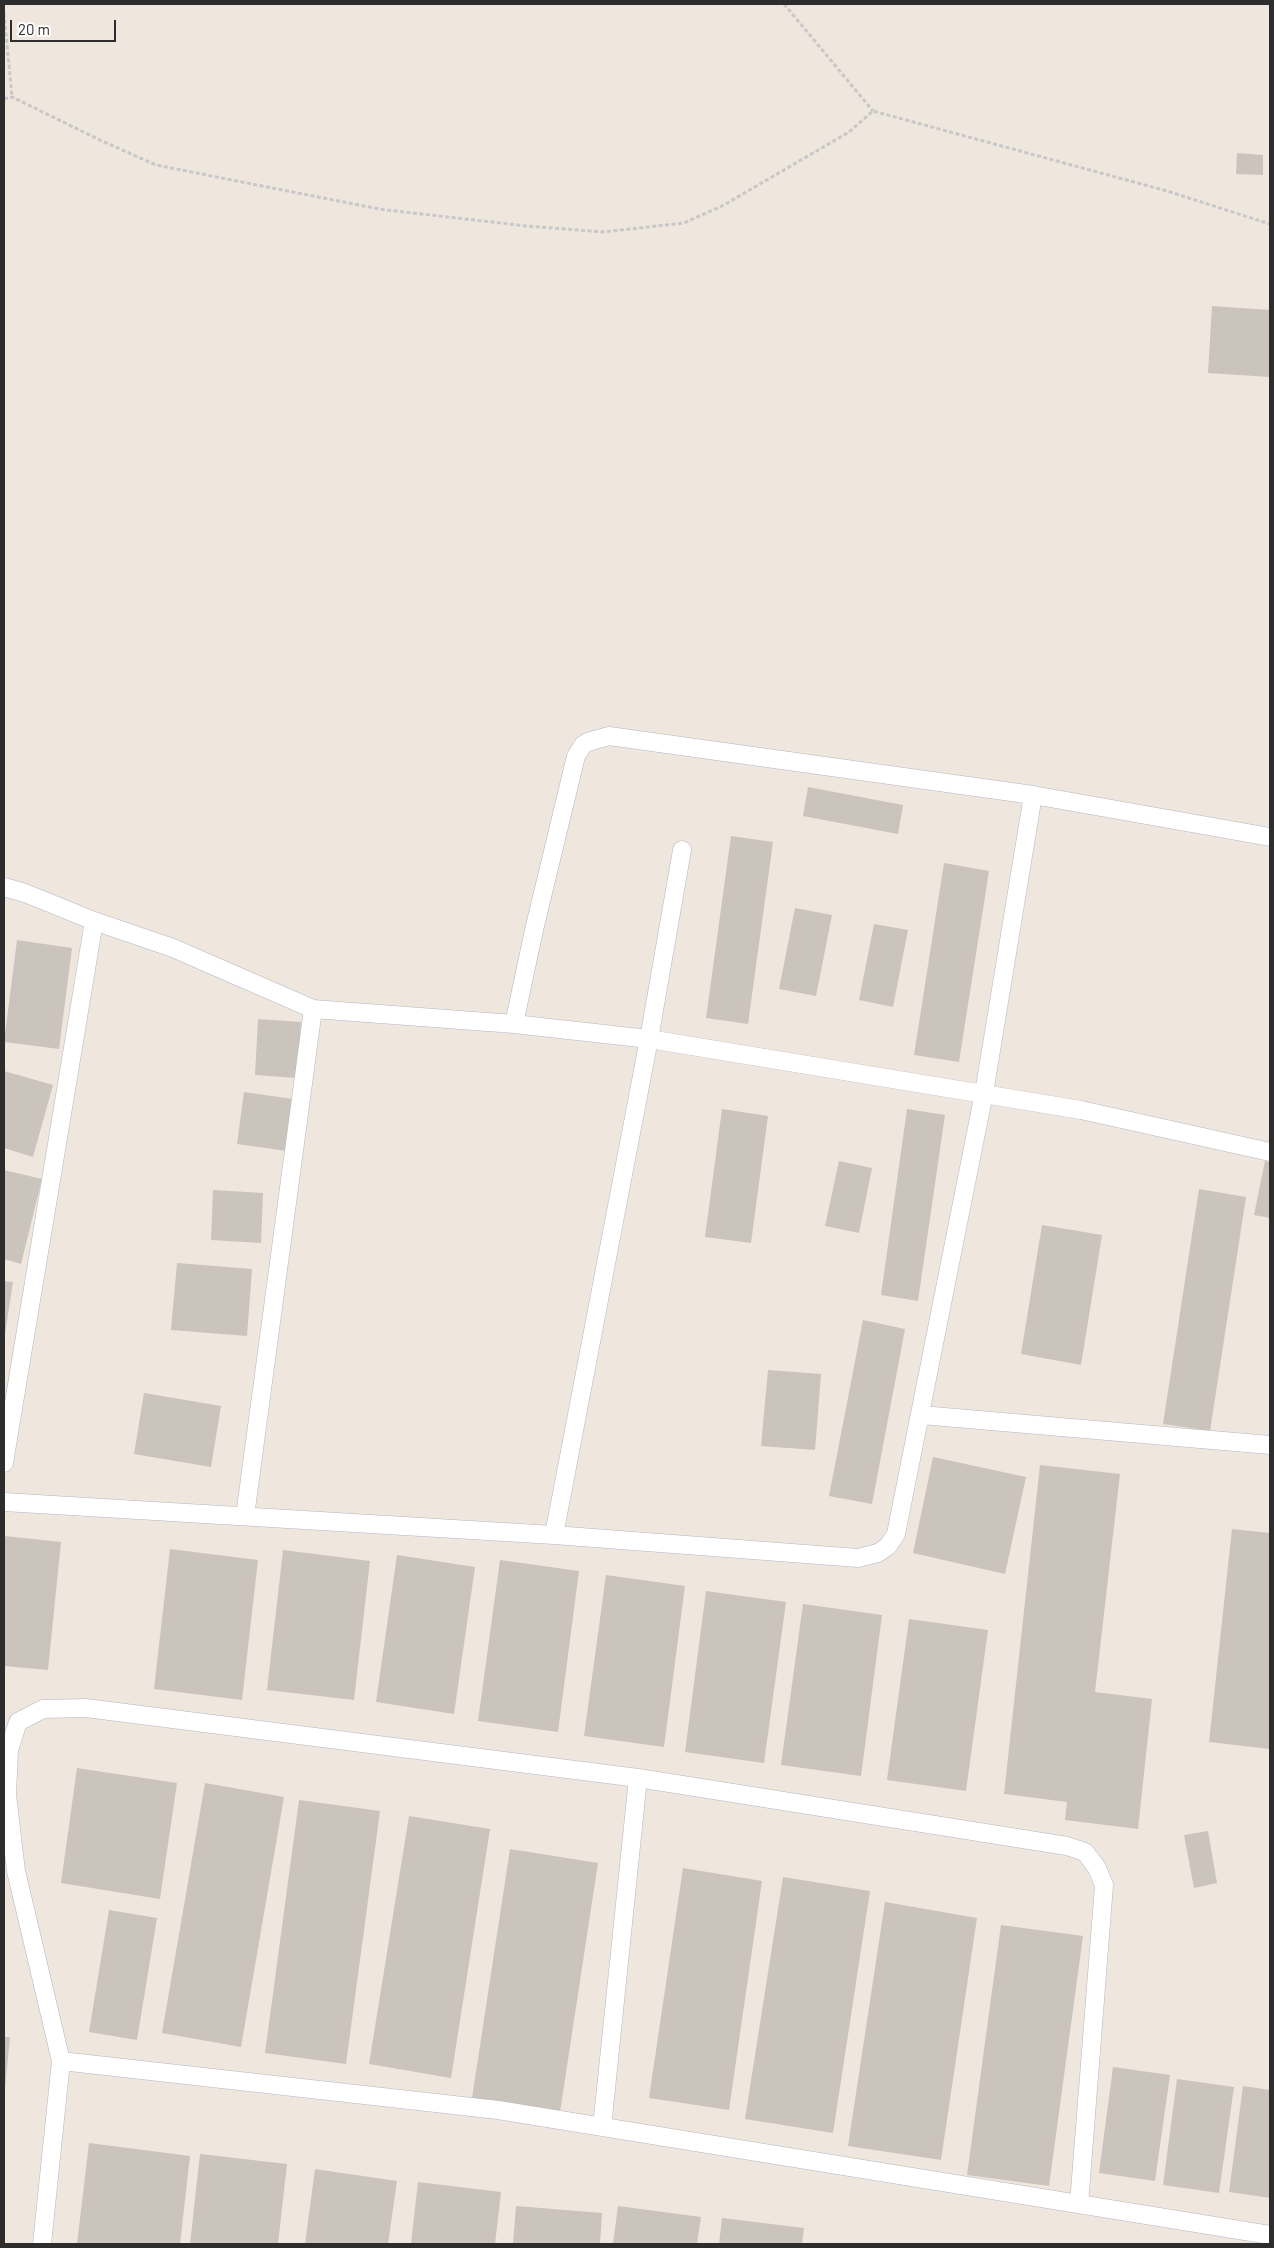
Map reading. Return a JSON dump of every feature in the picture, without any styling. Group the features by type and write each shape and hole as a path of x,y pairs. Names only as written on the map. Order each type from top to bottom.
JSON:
{"lane":[{"path":"514,1024 576,756 583,745 609,736 1033,795 1270,837"},
{"path":"4,1502 554,1535 858,1558 878,1553 888,1546 896,1534 921,1415 984,1093 1033,795"},
{"path":"554,1535 649,1039 682,850"},
{"path":"4,887 173,948 313,1009 514,1024 649,1039 1081,1110 1270,1152"},
{"path":"4,1462 94,921"},
{"path":"245,1516 313,1009"},
{"path":"921,1415 1270,1445"},
{"path":"42,2244 61,2061 16,1872 7,1795 9,1750 18,1722 43,1709 86,1708 638,1778 1067,1846 1085,1852 1098,1868 1104,1885 1079,2204"},
{"path":"602,2127 638,1778"},
{"path":"61,2061 498,2110 1270,2235"}],"path":[{"path":"784,4 872,111 1167,191 1270,224"},
{"path":"4,13 12,97"},
{"path":"4,99 12,97 102,142 156,165 379,209 526,226 603,232 684,223 724,206 848,132 872,111"}],"building":[{"path":"1237,153 1263,155 1263,175 1236,174"},
{"path":"1212,306 1270,310 1270,377 1208,373"},
{"path":"808,787 903,805 898,834 803,816"},
{"path":"731,836 773,842 748,1024 706,1018"},
{"path":"944,863 989,871 959,1062 914,1055"},
{"path":"795,908 832,915 816,996 779,989"},
{"path":"874,924 908,930 893,1007 859,1000"},
{"path":"17,940 72,948 59,1049 4,1042"},
{"path":"258,1019 301,1022 297,1078 255,1075"},
{"path":"4,1071 53,1085 33,1157 4,1148"},
{"path":"244,1092 293,1099 287,1151 237,1144"},
{"path":"722,1109 768,1116 751,1243 705,1237"},
{"path":"907,1109 945,1115 918,1301 881,1295"},
{"path":"839,1161 872,1168 859,1233 825,1226"},
{"path":"1265,1161 1270,1162 1270,1218 1254,1215"},
{"path":"4,1170 42,1179 21,1264 4,1259"},
{"path":"1199,1189 1246,1197 1210,1431 1163,1424"},
{"path":"213,1190 263,1193 261,1243 211,1240"},
{"path":"1042,1225 1102,1235 1081,1365 1021,1354"},
{"path":"177,1263 252,1269 247,1336 171,1330"},
{"path":"4,1281 13,1282 5,1334 4,1334"},
{"path":"863,1320 905,1329 872,1504 829,1496"},
{"path":"768,1370 821,1374 815,1450 761,1446"},
{"path":"144,1393 221,1406 211,1467 134,1454"},
{"path":"933,1457 1026,1477 1005,1574 913,1553"},
{"path":"1040,1465 1120,1474 1095,1692 1152,1699 1138,1829 1065,1820 1067,1802 1004,1794"},
{"path":"1232,1529 1270,1533 1270,1749 1209,1742"},
{"path":"4,1536 61,1542 48,1670 4,1666"},
{"path":"170,1549 258,1560 242,1700 154,1689"},
{"path":"283,1550 370,1561 354,1700 267,1690"},
{"path":"397,1555 475,1567 454,1714 376,1702"},
{"path":"500,1560 579,1571 558,1732 478,1721"},
{"path":"606,1575 685,1586 664,1747 584,1736"},
{"path":"706,1591 786,1602 764,1763 685,1752"},
{"path":"803,1604 882,1615 861,1776 781,1765"},
{"path":"909,1619 988,1630 966,1791 887,1780"},
{"path":"77,1768 177,1783 160,1899 61,1883"},
{"path":"205,1783 284,1797 241,2047 162,2033"},
{"path":"299,1800 380,1811 346,2064 265,2053"},
{"path":"409,1816 490,1829 451,2078 369,2064"},
{"path":"1208,1831 1217,1883 1194,1888 1184,1835"},
{"path":"510,1849 598,1863 560,2112 472,2098"},
{"path":"683,1868 762,1881 729,2110 649,2098"},
{"path":"783,1877 870,1891 833,2133 745,2119"},
{"path":"885,1902 977,1918 941,2160 848,2146"},
{"path":"109,1910 157,1918 137,2040 89,2032"},
{"path":"1001,1925 1083,1936 1049,2186 967,2175"},
{"path":"4,2037 10,2037 5,2088 4,2088"},
{"path":"1113,2067 1170,2075 1155,2181 1099,2173"},
{"path":"1177,2079 1234,2087 1219,2193 1163,2185"},
{"path":"1243,2086 1270,2090 1270,2198 1229,2192"},
{"path":"89,2143 190,2156 180,2244 77,2244"},
{"path":"200,2154 287,2164 278,2244 190,2244"},
{"path":"315,2169 397,2181 388,2244 305,2244"},
{"path":"418,2182 501,2192 495,2244 411,2244"},
{"path":"516,2206 602,2213 600,2244 513,2244"},
{"path":"618,2206 701,2217 697,2244 613,2244"},
{"path":"722,2218 804,2228 802,2244 719,2244"}]}
